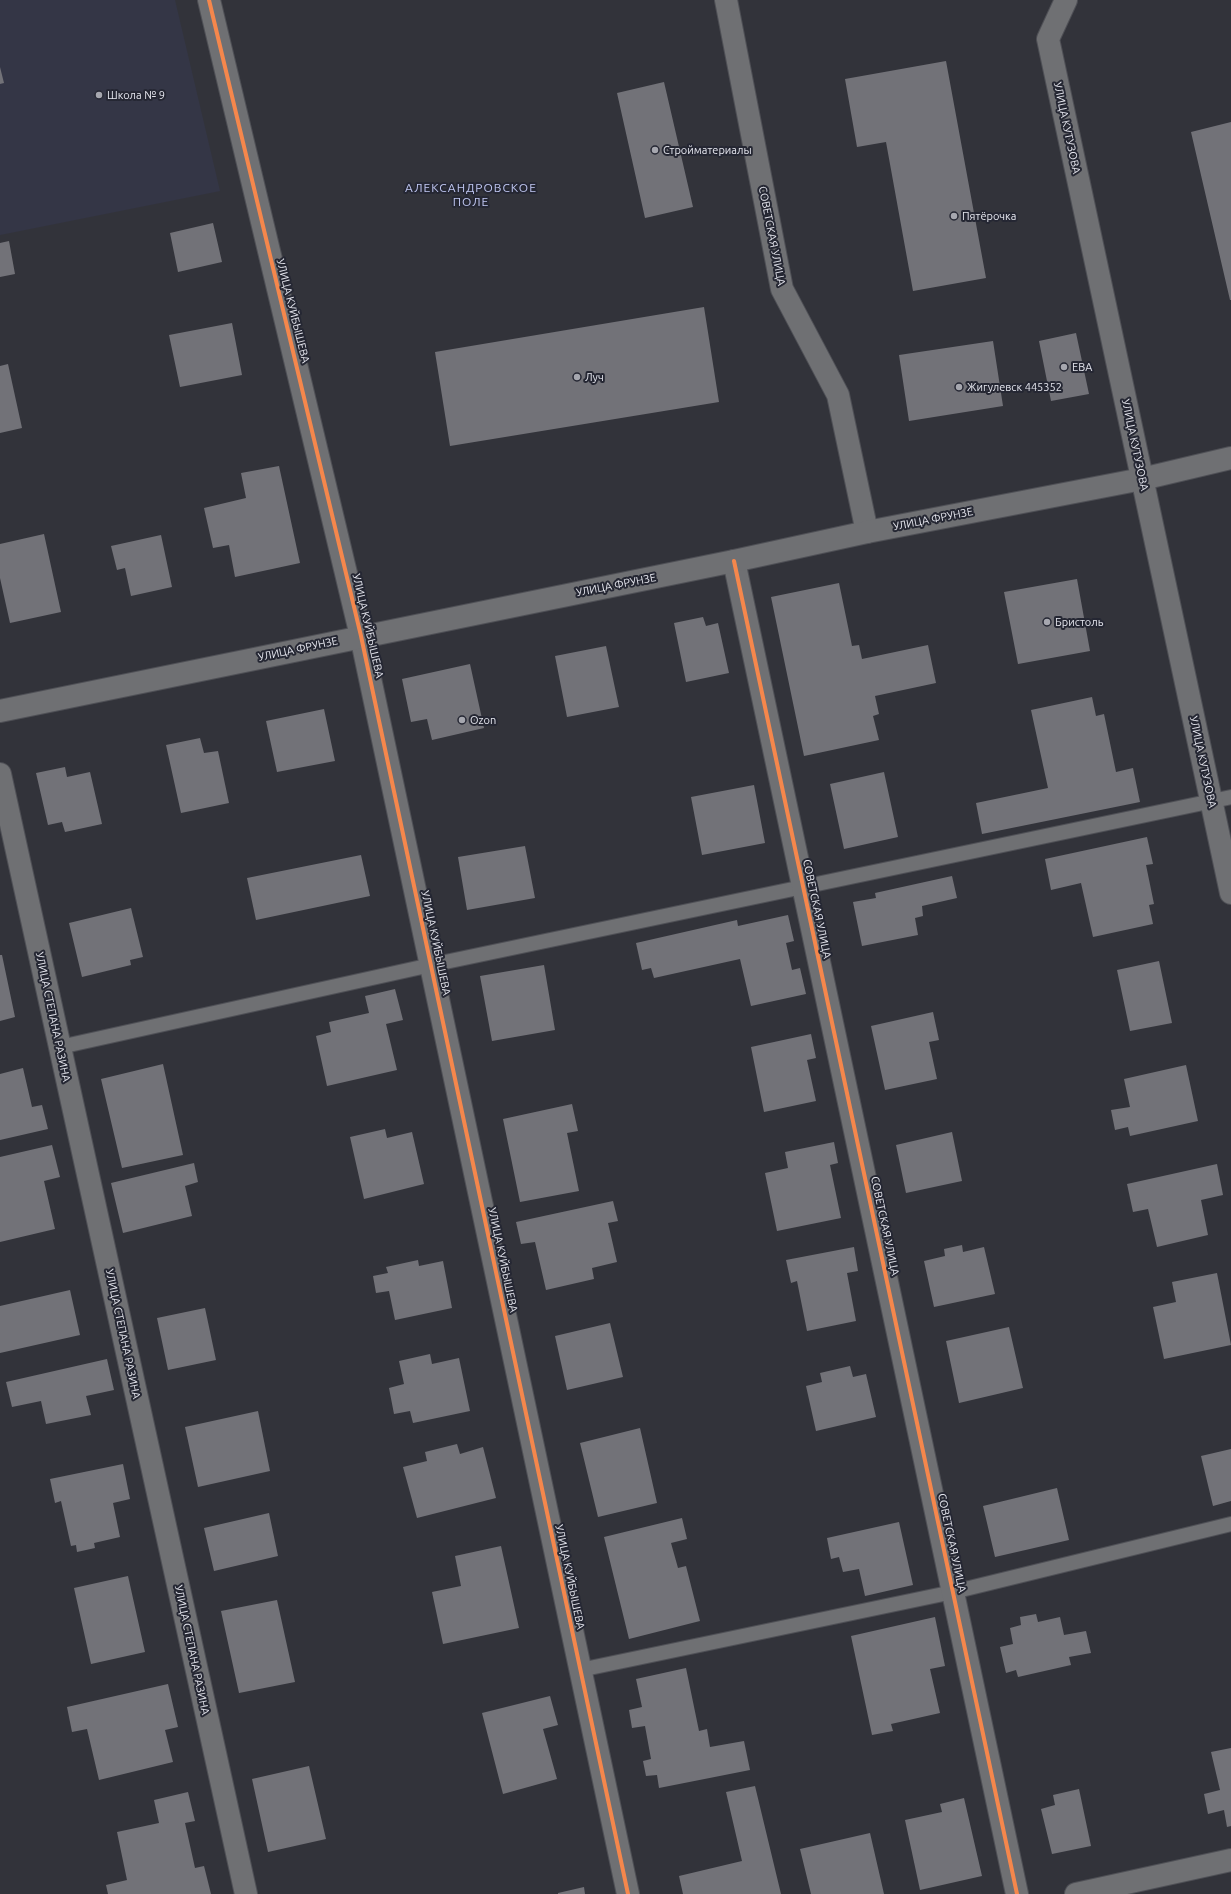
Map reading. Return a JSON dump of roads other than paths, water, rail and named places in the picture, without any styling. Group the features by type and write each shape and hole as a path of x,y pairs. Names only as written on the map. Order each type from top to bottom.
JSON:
{"street":[{"name":"УЛИЦА КУЙБЫШЕВА","path":"209,0 361,636 628,1894"},
{"name":"СОВЕТСКАЯ УЛИЦА","path":"726,0 782,289 838,395 867,532"},
{"name":"УЛИЦА КУТУЗОВА","path":"1066,0 1048,39 1142,479 1221,799 1231,893"},
{"name":"УЛИЦА ФРУНЗЕ","path":"0,711 361,636 734,561 867,532 1142,479 1231,458"},
{"name":"СОВЕТСКАЯ УЛИЦА","path":"734,561 1017,1894"},
{"name":"УЛИЦА СТЕПАНА РАЗИНА","path":"0,774 246,1894"},
{"path":"1076,1894 1231,1860"}],"lane":[{"path":"60,1047 431,965 1221,799"},
{"path":"580,1670 953,1592 1231,1524"}],"place":[{"name":"Школа № 9","path":"99,95"},
{"name":"Стройматериалы","path":"655,150"},
{"name":"Пятёрочка","path":"954,216"},
{"name":"ЕВА","path":"1064,367"},
{"name":"Луч","path":"577,377"},
{"name":"Жигулевск 445352","path":"959,387"},
{"name":"Бристоль","path":"1047,622"},
{"name":"Ozon","path":"462,720"}],"district":[{"name":"АЛЕКСАНДРОВСКОЕ ПОЛЕ","path":"471,195"}]}
